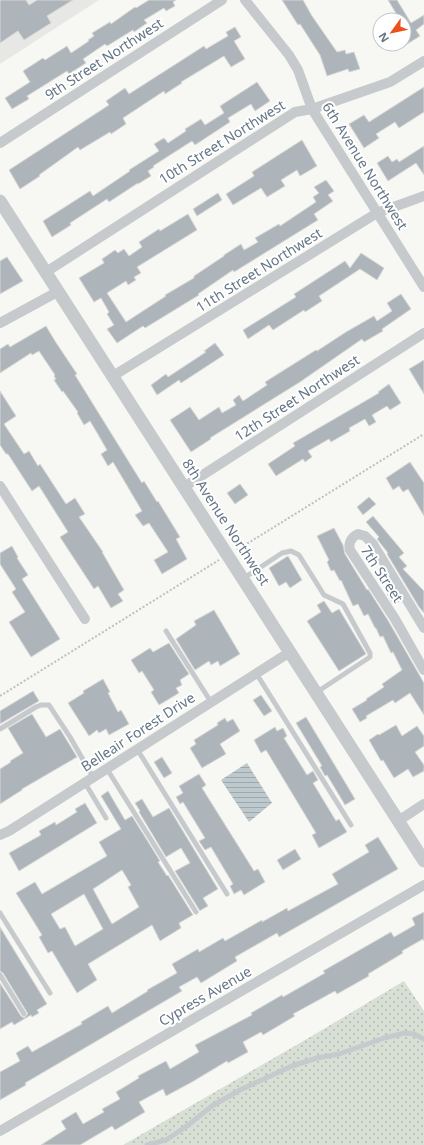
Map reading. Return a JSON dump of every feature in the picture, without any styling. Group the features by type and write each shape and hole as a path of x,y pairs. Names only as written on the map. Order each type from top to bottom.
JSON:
{"street":[{"name":"9th Street Northwest","path":"0,143 222,0"},
{"name":"6th Avenue Northwest","path":"245,0 289,55 298,70 312,109 424,287"},
{"name":"10th Street Northwest","path":"46,272 295,112 312,109 390,82 424,61"},
{"name":"11th Street Northwest","path":"113,376 377,213 424,196"},
{"name":"8th Avenue Northwest","path":"0,201 424,861"},
{"path":"0,323 59,291"},
{"name":"12th Street Northwest","path":"184,487 424,333"},
{"path":"0,486 85,619"},
{"name":"7th Street","path":"424,628 373,544 365,536 358,534 353,536 349,546 350,550 395,619 424,670"},
{"name":"Belleair Forest Drive","path":"0,835 9,831 290,652"},
{"path":"398,821 424,804"},
{"name":"Cypress Avenue","path":"0,1131 424,886"}],"lane":[{"path":"243,578 282,553 291,551 299,555 324,595 343,604 370,653 370,657 316,692"},
{"path":"166,631 211,702"},
{"path":"256,673 351,825"},
{"path":"0,729 36,707 41,705 49,705 70,737 106,818"},
{"path":"137,749 227,894"},
{"path":"107,769 196,912"},
{"path":"0,913 50,993"},
{"path":"0,975 24,1014"},
{"path":"147,1145 166,1140 187,1126 212,1106 240,1090 292,1066 317,1058 339,1054 384,1038 405,1033 414,1034 424,1039"}],"path":[{"path":"0,696 424,434"}],"shaded area":[{"path":"0,0 99,0 0,64"},
{"path":"247,763 272,803 249,822 221,780"},
{"path":"404,981 424,1011 424,1145 123,1145 312,1036"}],"building":[{"path":"0,0 26,0 29,5 37,0 73,0 47,16 51,23 24,40 18,31 0,43"},
{"path":"149,0 176,0 173,2 175,6 166,11 164,8 144,20 147,23 134,32 133,30 107,46 105,44 83,59 86,63 69,74 67,71 27,96 29,99 12,109 5,98 30,82 23,71 43,58 45,60 67,46 71,53 89,41 88,40 94,36 92,33 110,22 111,24 135,7 136,8"},
{"path":"282,0 303,0 312,16 337,52 345,50 346,54 354,52 360,69 349,72 348,69 327,76 320,55"},
{"path":"388,0 397,0 404,12 395,12"},
{"path":"424,15 424,24 416,30 420,36 412,41 412,22"},
{"path":"235,27 241,37 234,41 245,59 231,67 224,56 181,82 182,83 165,94 164,91 123,118 126,124 111,134 110,132 80,150 78,147 39,175 40,176 20,189 9,170 109,105 106,101 125,88 129,94 204,46 206,49 228,36 226,32"},
{"path":"257,82 270,101 255,111 251,104 228,118 230,122 195,145 192,141 153,166 154,167 148,171 151,176 109,202 107,199 70,223 71,225 52,237 43,221 90,191 93,196 130,171 129,170 159,151 154,144 164,138 168,143 186,131 185,129 201,119 205,125 224,113 220,106"},
{"path":"424,87 424,112 399,128 395,122 376,134 379,138 364,148 349,124 364,115 369,122"},
{"path":"302,140 317,166 300,176 297,170 281,180 285,186 267,197 261,188 233,205 226,194 254,176 252,172"},
{"path":"424,146 424,175 416,163 388,181 377,163 388,156 392,162 397,159 399,162"},
{"path":"326,180 334,191 328,195 333,201 314,214 318,220 234,272 233,270 198,294 199,295 145,328 143,326 117,343 107,329 114,325 107,314 109,312 101,298 94,302 79,278 104,263 102,259 115,250 118,253 124,249 129,256 142,247 139,242 159,229 160,231 188,214 197,230 137,267 141,273 134,277 136,280 128,285 126,281 107,293 126,322 166,296 165,295 194,278 194,276 241,244 244,250 258,242 255,238 279,224 280,226 316,202 313,197 319,193 314,187"},
{"path":"218,193 222,200 197,216 193,209"},
{"path":"361,253 384,268 377,280 360,269 319,296 322,301 305,312 304,310 273,330 269,325 248,339 243,330 296,297 294,294 345,261 350,268"},
{"path":"7,257 23,281 0,294 0,261"},
{"path":"401,294 411,309 382,329 383,331 364,342 362,339 300,382 210,438 211,439 191,452 170,420 190,407 199,420 219,407 222,413 236,405 233,400 239,395 243,401 267,385 265,382 346,332 374,316 377,321 392,311 387,303"},
{"path":"46,326 77,374 75,375 142,483 144,481 180,537 176,539 187,559 162,574 154,560 168,552 149,523 143,526 135,515 142,511 113,462 108,466 101,454 107,450 96,431 90,421 84,425 77,413 78,412 54,380 56,379 54,376 55,375 39,351 32,355 31,353 0,373 0,349 8,344 10,347"},
{"path":"215,343 224,355 181,383 179,380 157,395 151,385 166,374 168,377 206,352 204,351"},
{"path":"424,360 424,394 409,369"},
{"path":"389,384 401,403 390,410 387,406 372,415 376,422 369,426 365,419 349,428 350,431 331,442 329,439 308,451 312,457 305,462 303,459 276,476 268,464 295,446 293,443 379,393 378,392"},
{"path":"0,391 16,416 4,424 24,454 29,451 38,466 40,464 66,504 75,498 85,514 79,517 103,552 124,590 118,594 123,601 111,608 98,586 94,589 60,537 68,532 39,486 32,491 8,454 6,454 0,445"},
{"path":"410,462 424,483 424,516 408,489 403,492 399,486 393,490 386,478"},
{"path":"240,484 248,495 235,504 227,493"},
{"path":"369,497 376,504 363,515 357,507"},
{"path":"373,516 404,553 399,557 407,566 403,569 424,591 424,613 387,554 388,553 377,539 379,537 366,522"},
{"path":"334,528 343,545 345,554 389,622 424,683 424,715 410,693 395,703 393,700 366,716 367,718 360,722 352,709 384,687 382,684 402,670 393,652 391,653 383,636 380,637 368,614 364,616 358,604 353,606 341,580 340,581 334,570 331,571 327,562 329,560 317,536"},
{"path":"12,546 18,557 17,558 28,575 22,579 60,639 31,657 9,622 25,612 12,592 16,589 0,564 0,553"},
{"path":"288,556 302,580 290,588 286,582 279,586 269,568"},
{"path":"394,590 400,601 394,605 387,594"},
{"path":"324,601 332,613 339,609 366,654 339,671 307,621 321,612 317,605"},
{"path":"214,610 240,654 220,666 218,661 211,665 209,661 195,670 176,639 196,625 194,621"},
{"path":"169,643 189,674 180,680 182,685 176,688 179,693 159,705 151,692 154,690 142,671 139,673 131,660 150,648 153,652"},
{"path":"103,679 110,692 108,693 118,712 121,710 129,724 109,735 106,729 99,733 97,730 89,736 68,703 84,693 83,691"},
{"path":"33,691 39,701 0,724 0,711"},
{"path":"261,695 272,711 264,716 253,700"},
{"path":"32,714 46,737 60,729 77,757 22,789 0,804 0,769 23,753 8,728"},
{"path":"306,717 355,799 345,805 327,775 325,776 320,767 322,766 296,723"},
{"path":"225,718 227,722 233,719 240,731 220,744 226,754 202,768 190,748 196,744 194,740 218,725 217,723"},
{"path":"396,725 402,736 417,726 424,736 424,746 415,752 424,765 424,771 413,777 408,769 394,778 383,760 381,761 369,740"},
{"path":"275,727 277,731 283,728 287,736 284,738 307,775 313,771 318,780 313,783 336,821 339,819 347,832 319,848 312,835 316,833 266,750 261,753 254,740"},
{"path":"162,757 172,773 164,778 154,762"},
{"path":"199,774 206,785 202,788 254,871 258,869 265,882 244,895 241,890 234,894 230,886 233,884 211,847 205,850 199,841 205,838 183,802 180,804 176,797 183,793 179,786"},
{"path":"108,791 125,820 132,816 160,861 158,862 193,915 179,923 181,928 160,941 152,925 88,964 97,980 77,993 52,951 48,953 39,937 42,935 16,893 35,882 42,894 107,856 99,842 121,829 101,796","holes":["122,870 131,885 128,887 139,907 112,924 93,889","84,894 103,929 75,946 65,927 60,929 51,914"]},
{"path":"142,799 153,817 169,808 218,889 203,898 208,906 200,911 175,871 190,863 181,848 166,857 135,803"},
{"path":"85,803 97,823 19,871 9,853 41,835 39,831 55,822 56,825 77,812 75,809"},
{"path":"378,837 398,869 279,937 277,933 235,957 237,961 201,983 197,977 179,987 182,991 25,1083 26,1085 0,1100 0,1072 20,1061 16,1053 28,1046 32,1052 82,1024 81,1022 108,1006 112,1013 148,991 147,990 177,973 172,964 198,949 199,952 223,938 225,941 262,920 262,922 287,908 288,911 338,884 332,874 369,852 365,845"},
{"path":"295,849 301,859 283,870 277,860"},
{"path":"424,912 424,941 423,939 402,951 403,953 368,974 369,976 337,994 335,991 293,1014 295,1016 263,1035 261,1032 243,1042 248,1052 228,1063 227,1061 166,1096 163,1089 139,1102 145,1112 115,1130 112,1126 80,1145 41,1145 66,1129 61,1121 76,1112 83,1124 104,1112 102,1109 120,1099 116,1092 139,1078 138,1076 166,1061 170,1069 199,1052 195,1045 252,1015 251,1013 282,995 283,997 325,973 323,971 391,932 394,937 415,925 412,918"},
{"path":"0,927 47,1004 37,1010 39,1013 32,1017 31,1015 14,1025 12,1022 0,1029 0,983 21,1016 24,1018 28,1014 3,973 0,971"}]}
